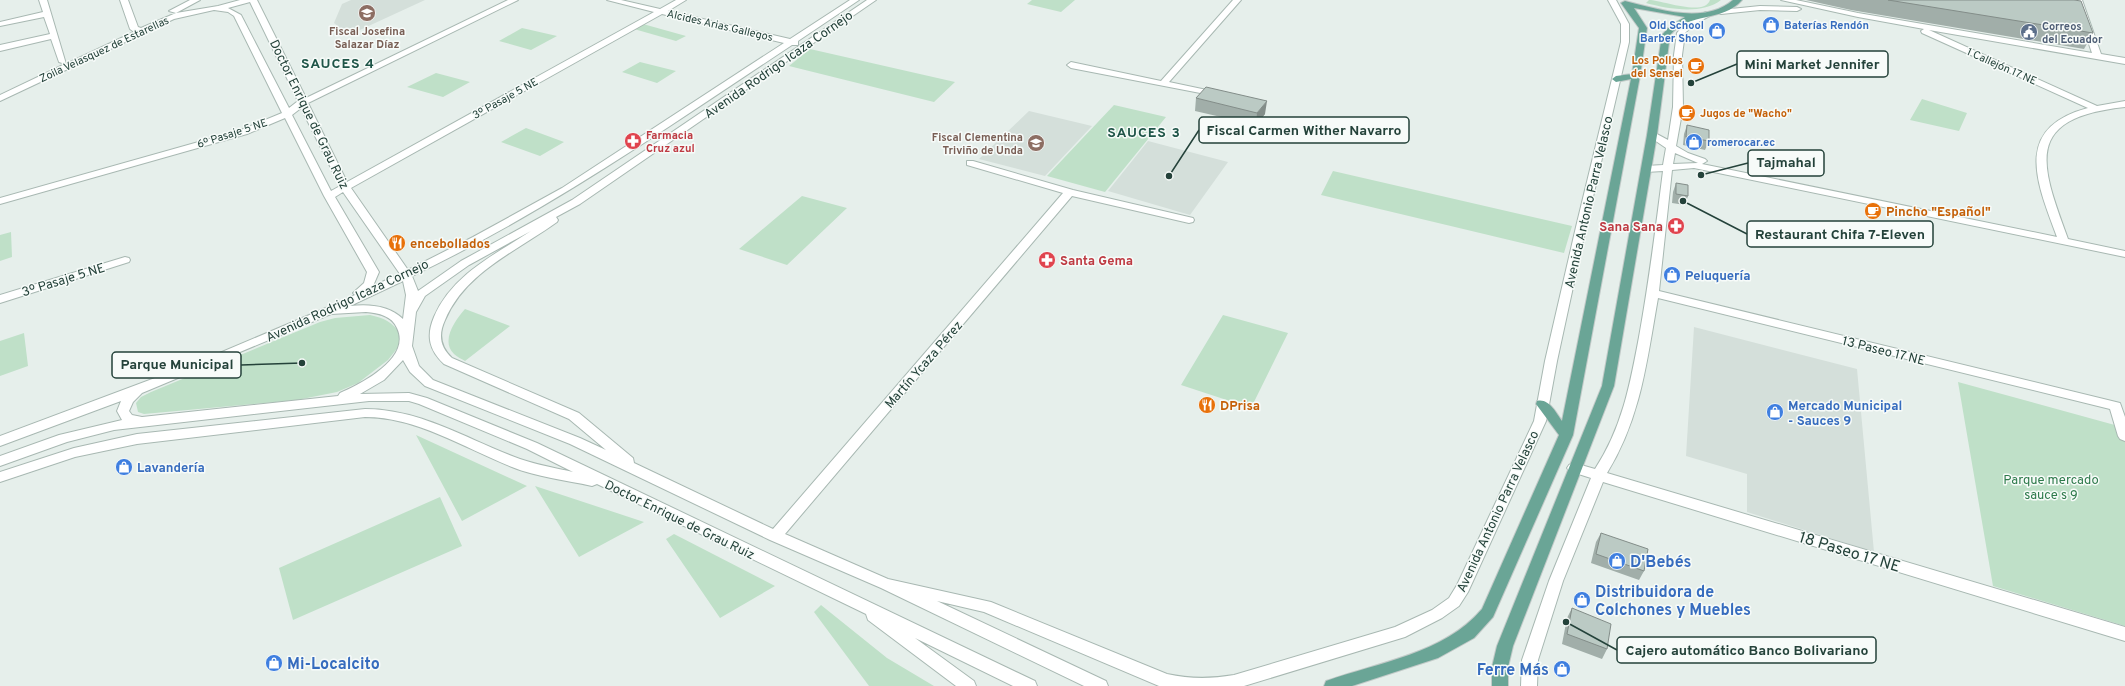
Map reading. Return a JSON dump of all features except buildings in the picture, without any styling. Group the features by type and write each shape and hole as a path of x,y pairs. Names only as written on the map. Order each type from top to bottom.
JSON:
{"main road":[{"path":"1622,2 1665,13 1704,14 1721,12 1733,6 1738,0"},
{"name":"Avenida Antonio Parra Velasco","path":"1332,686 1433,653 1466,637 1480,624 1488,613 1566,435 1636,76 1643,28 1641,22 1622,2"},
{"path":"1500,686 1500,667 1505,646 1574,468 1608,386 1652,135 1666,35 1670,29 1677,24 1704,14"},
{"path":"1616,79 1636,76"},
{"path":"1542,404 1566,435"}],"street":[{"path":"43,0 63,62"},
{"path":"124,0 138,30"},
{"name":"Zoila Velasquez de Estarellas","path":"0,98 196,0"},
{"path":"209,4 222,5 249,0"},
{"name":"Doctor Enrique de Grau Ruiz","path":"253,0 302,103 345,188 406,275 412,292 405,340 408,360 414,371 429,383 575,441 775,536 886,584 1100,686"},
{"name":"6º Pasaje 5 NE","path":"0,200 244,132 287,114 302,103 514,0"},
{"name":"Alcides Arias Gallegos","path":"611,0 806,45"},
{"name":"Alcides Arias Gallegos","path":"643,0 814,39"},
{"name":"3º Pasaje 5 NE","path":"329,196 682,0"},
{"name":"Avenida Rodrigo Icaza Cornejo","path":"0,441 144,388 307,320 406,275 541,204 613,161 855,0"},
{"name":"Avenida Rodrigo Icaza Cornejo","path":"409,316 416,300 439,280 465,262 576,202 872,0"},
{"path":"1163,84 1237,0"},
{"name":"Avenida Antonio Parra Velasco","path":"886,584 986,606 1165,681 1188,686 1213,686 1234,682 1399,632 1438,614 1454,602 1463,588 1540,421 1542,404 1580,227 1625,42 1625,24 1612,0"},
{"path":"1785,0 1858,16"},
{"path":"2078,0 2080,14 2097,56"},
{"name":"Zoila Velasquez de Estarellas","path":"0,91 138,30 209,4"},
{"name":"Doctor Enrique de Grau Ruiz","path":"222,5 237,15 329,196 373,274 369,284 346,303"},
{"path":"1721,12 1778,8 1858,16 2125,61"},
{"path":"0,24 47,14"},
{"path":"1529,686 1530,660 1556,581 1599,475 1614,451 1635,394 1653,294 1668,166 1678,107 1678,56 1681,32 1704,14"},
{"name":"1 Callejón 17 NE","path":"1910,24 2095,108"},
{"path":"0,48 54,36"},
{"path":"1071,64 1224,97"},
{"path":"2063,237 2043,178 2040,166 2041,149 2048,136 2065,121 2095,108 2125,104"},
{"path":"1652,135 1685,155 1700,160 2063,237 2125,254"},
{"path":"970,163 1070,192 1189,220"},
{"path":"1646,169 1694,165 2063,237 2125,246"},
{"name":"Martín Ycaza Pérez","path":"775,536 1070,192"},
{"name":"Doctor Enrique de Grau Ruiz","path":"576,202 536,234 488,264 455,290 440,313 434,338 436,349 448,361 574,416 639,471"},
{"name":"3º Pasaje 5 NE","path":"0,299 126,260"},
{"name":"13 Paseo 17 NE","path":"1653,294 2115,406 2125,436"},
{"path":"0,462 82,432 114,425 320,402 342,397 370,384 393,365 405,340 402,323 398,318 382,311 344,311 307,320"},
{"path":"144,388 128,400 123,411 127,418 145,421"},
{"name":"Doctor Enrique de Grau Ruiz","path":"320,402 387,396 409,397 423,401 532,446 772,564 853,600 1029,686"},
{"path":"0,477 74,453 137,439 377,413 410,418 518,464 611,485"},
{"name":"18 Paseo 17 NE","path":"1574,468 2125,634"},
{"path":"853,600 968,686"}],"shaded area":[{"name":"Fiscal Josefina Salazar Díaz","path":"351,0 425,0 349,35 334,23 342,4"},
{"name":"Fiscal Clementina Triviño de Unda","path":"1029,111 1092,126 1045,176 979,159"},
{"path":"1148,141 1228,162 1190,215 1108,191"},
{"name":"Mercado Municipal - Sauces 9","path":"1694,327 1857,369 1874,552 1747,512 1747,474 1686,456"}],"green space":[{"path":"1032,0 1075,0 1061,12 1027,4"},
{"path":"1649,0 1682,6 1700,7 1706,5 1710,0 1721,0 1704,8 1674,9 1646,3"},
{"path":"643,24 686,36 676,41 634,29"},
{"path":"522,28 557,36 531,50 499,41"},
{"path":"810,49 955,82 934,102 789,66"},
{"path":"640,62 676,71 657,83 622,72"},
{"path":"436,73 470,82 443,97 407,87"},
{"path":"1922,99 1967,113 1959,131 1910,120"},
{"path":"1114,105 1166,117 1105,192 1047,176"},
{"path":"526,128 564,142 540,156 501,142"},
{"path":"1333,171 1572,226 1564,253 1321,195"},
{"path":"802,196 847,208 787,265 739,249"},
{"path":"11,232 12,257 0,261 0,235"},
{"path":"465,309 510,326 465,361 454,354 450,349 449,337 454,324"},
{"path":"370,315 387,321 397,329 400,333 399,346 388,360 358,383 337,392 297,400 144,414 138,412 136,403 141,397 151,392 320,322 335,318"},
{"path":"1223,315 1288,333 1251,408 1181,385"},
{"path":"24,333 28,366 0,376 0,341"},
{"name":"Parque mercado sauce s 9","path":"1958,382 2122,427 2125,437 2125,626 1993,586"},
{"path":"416,435 527,486 462,521"},
{"path":"535,486 644,522 579,557"},
{"path":"440,497 462,546 293,620 279,568"},
{"path":"674,534 775,586 720,618 666,539"},
{"path":"821,605 887,658 934,686 869,686 814,612"}],"place":[{"name":"Fiscal Josefina Salazar Díaz","path":"367,13"},
{"name":"Baterías Rendón","path":"1771,25"},
{"name":"Old School Barber Shop","path":"1717,31"},
{"name":"Correos del Ecuador","path":"2029,32"},
{"name":"Los Pollos del Sensei","path":"1696,66"},
{"name":"Mini Market Jennifer","path":"1691,83"},
{"name":"Jugos de \"Wacho\"","path":"1687,113"},
{"name":"Farmacia Cruz azul","path":"633,141"},
{"name":"romerocar.ec","path":"1694,142"},
{"name":"Fiscal Clementina Triviño de Unda","path":"1036,143"},
{"name":"Tajmahal","path":"1701,175"},
{"name":"Fiscal Carmen Wither Navarro","path":"1169,176"},
{"name":"Restaurant Chifa 7-Eleven","path":"1683,201"},
{"name":"Pincho \"Español\"","path":"1873,211"},
{"name":"Sana Sana","path":"1676,226"},
{"name":"encebollados","path":"397,243"},
{"name":"Santa Gema","path":"1047,260"},
{"name":"Peluquería","path":"1672,275"},
{"name":"Parque Municipal","path":"302,363"},
{"name":"DPrisa","path":"1207,405"},
{"name":"Mercado Municipal - Sauces 9","path":"1775,412"},
{"name":"Lavandería","path":"124,467"},
{"name":"D'Bebés","path":"1617,561"},
{"name":"Distribuidora de Colchones y Muebles","path":"1582,600"},
{"name":"Cajero automático Banco Bolivariano","path":"1566,622"},
{"name":"Mi-Localcito","path":"274,663"},
{"name":"Ferre Más","path":"1562,669"}],"district":[{"name":"SAUCES 4","path":"338,63"},
{"name":"SAUCES 3","path":"1144,132"}]}
